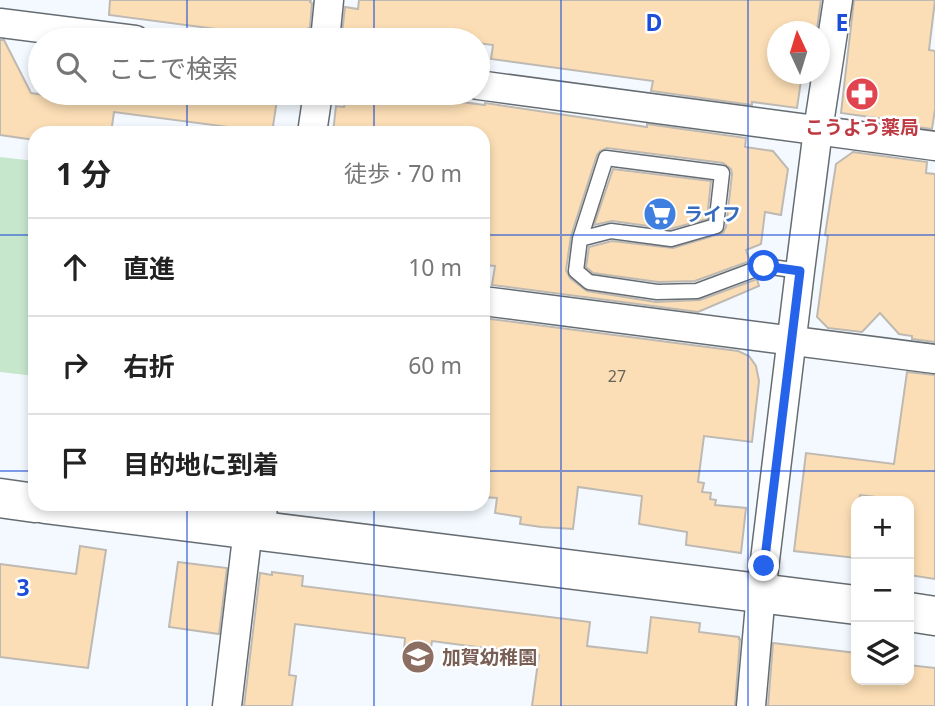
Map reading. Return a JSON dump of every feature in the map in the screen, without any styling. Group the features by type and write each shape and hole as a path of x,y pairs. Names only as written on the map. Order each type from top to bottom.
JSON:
{"street":[{"path":"326,28 330,0"},
{"path":"751,706 761,593 800,271 838,0"},
{"path":"0,23 40,28"},
{"path":"490,86 820,121 935,146"},
{"path":"313,126 316,105"},
{"path":"490,301 935,359"},
{"path":"0,498 28,502"},
{"path":"133,511 257,521 851,604"},
{"path":"228,706 257,521"},
{"path":"914,613 935,616"}],"lane":[{"path":"580,239 611,231 671,239 716,226 722,173 606,158 580,239 576,271 589,282 657,292 696,291 764,266 800,271"}],"green space":[{"path":"0,157 28,160 28,375 0,372"}],"building":[{"path":"110,0 311,0 312,3 309,28 209,28 109,15"},
{"path":"359,0 821,0 818,21 767,21 767,84 801,84 797,108 752,102 752,105 651,91 653,81 491,59 493,45 490,45 490,28 343,28 345,7 358,9"},
{"path":"854,0 935,0 929,50 935,51 935,109 932,129 841,113"},
{"path":"0,40 4,40 28,87 28,105 276,105 273,126 221,126 114,112 112,126 28,126 28,139 0,135"},
{"path":"490,104 647,127 647,124 746,138 745,147 773,151 788,169 781,215 765,212 761,244 746,250 750,261 695,281 658,282 593,273 586,267 589,247 612,241 673,248 723,233 732,174 731,169 723,163 607,148 597,155 571,236 566,270 570,278 587,291 656,302 700,300 757,279 759,286 698,312 492,285 495,266 490,266 490,126 334,126 336,106"},
{"path":"853,152 927,162 926,173 935,174 935,342 899,334 880,313 862,332 828,328 817,317 828,236 825,235 836,164"},
{"path":"613,169 711,181 707,219 670,229 612,221 594,225"},
{"path":"490,319 738,351 749,356 756,366 759,381 752,442 704,436 698,482 704,483 702,492 711,493 710,499 716,500 715,505 746,508 741,553 686,545 687,532 639,524 642,496 578,487 573,529 520,524 521,517 495,513 497,498 490,498"},
{"path":"907,372 935,375 935,579 914,576 914,496 851,496 851,557 794,551 806,453 894,464"},
{"path":"80,546 106,550 88,668 0,657 0,564 76,574"},
{"path":"178,562 227,568 219,634 169,627"},
{"path":"272,572 303,576 302,586 590,622 587,646 647,653 651,617 700,623 699,632 740,639 735,706 532,706 539,655 432,641 430,654 404,651 405,638 295,624 289,675 296,676 292,706 244,706 260,573 272,575"},
{"path":"773,643 851,652 851,685 914,685 914,666 935,668 935,706 768,706"}],"place":[{"name":"こうよう薬局","path":"862,94"},
{"name":"ライフ","path":"660,214"},
{"name":"加賀幼稚園","path":"418,657"}],"route":[{"path":"764,266 800,271 764,566"}]}
